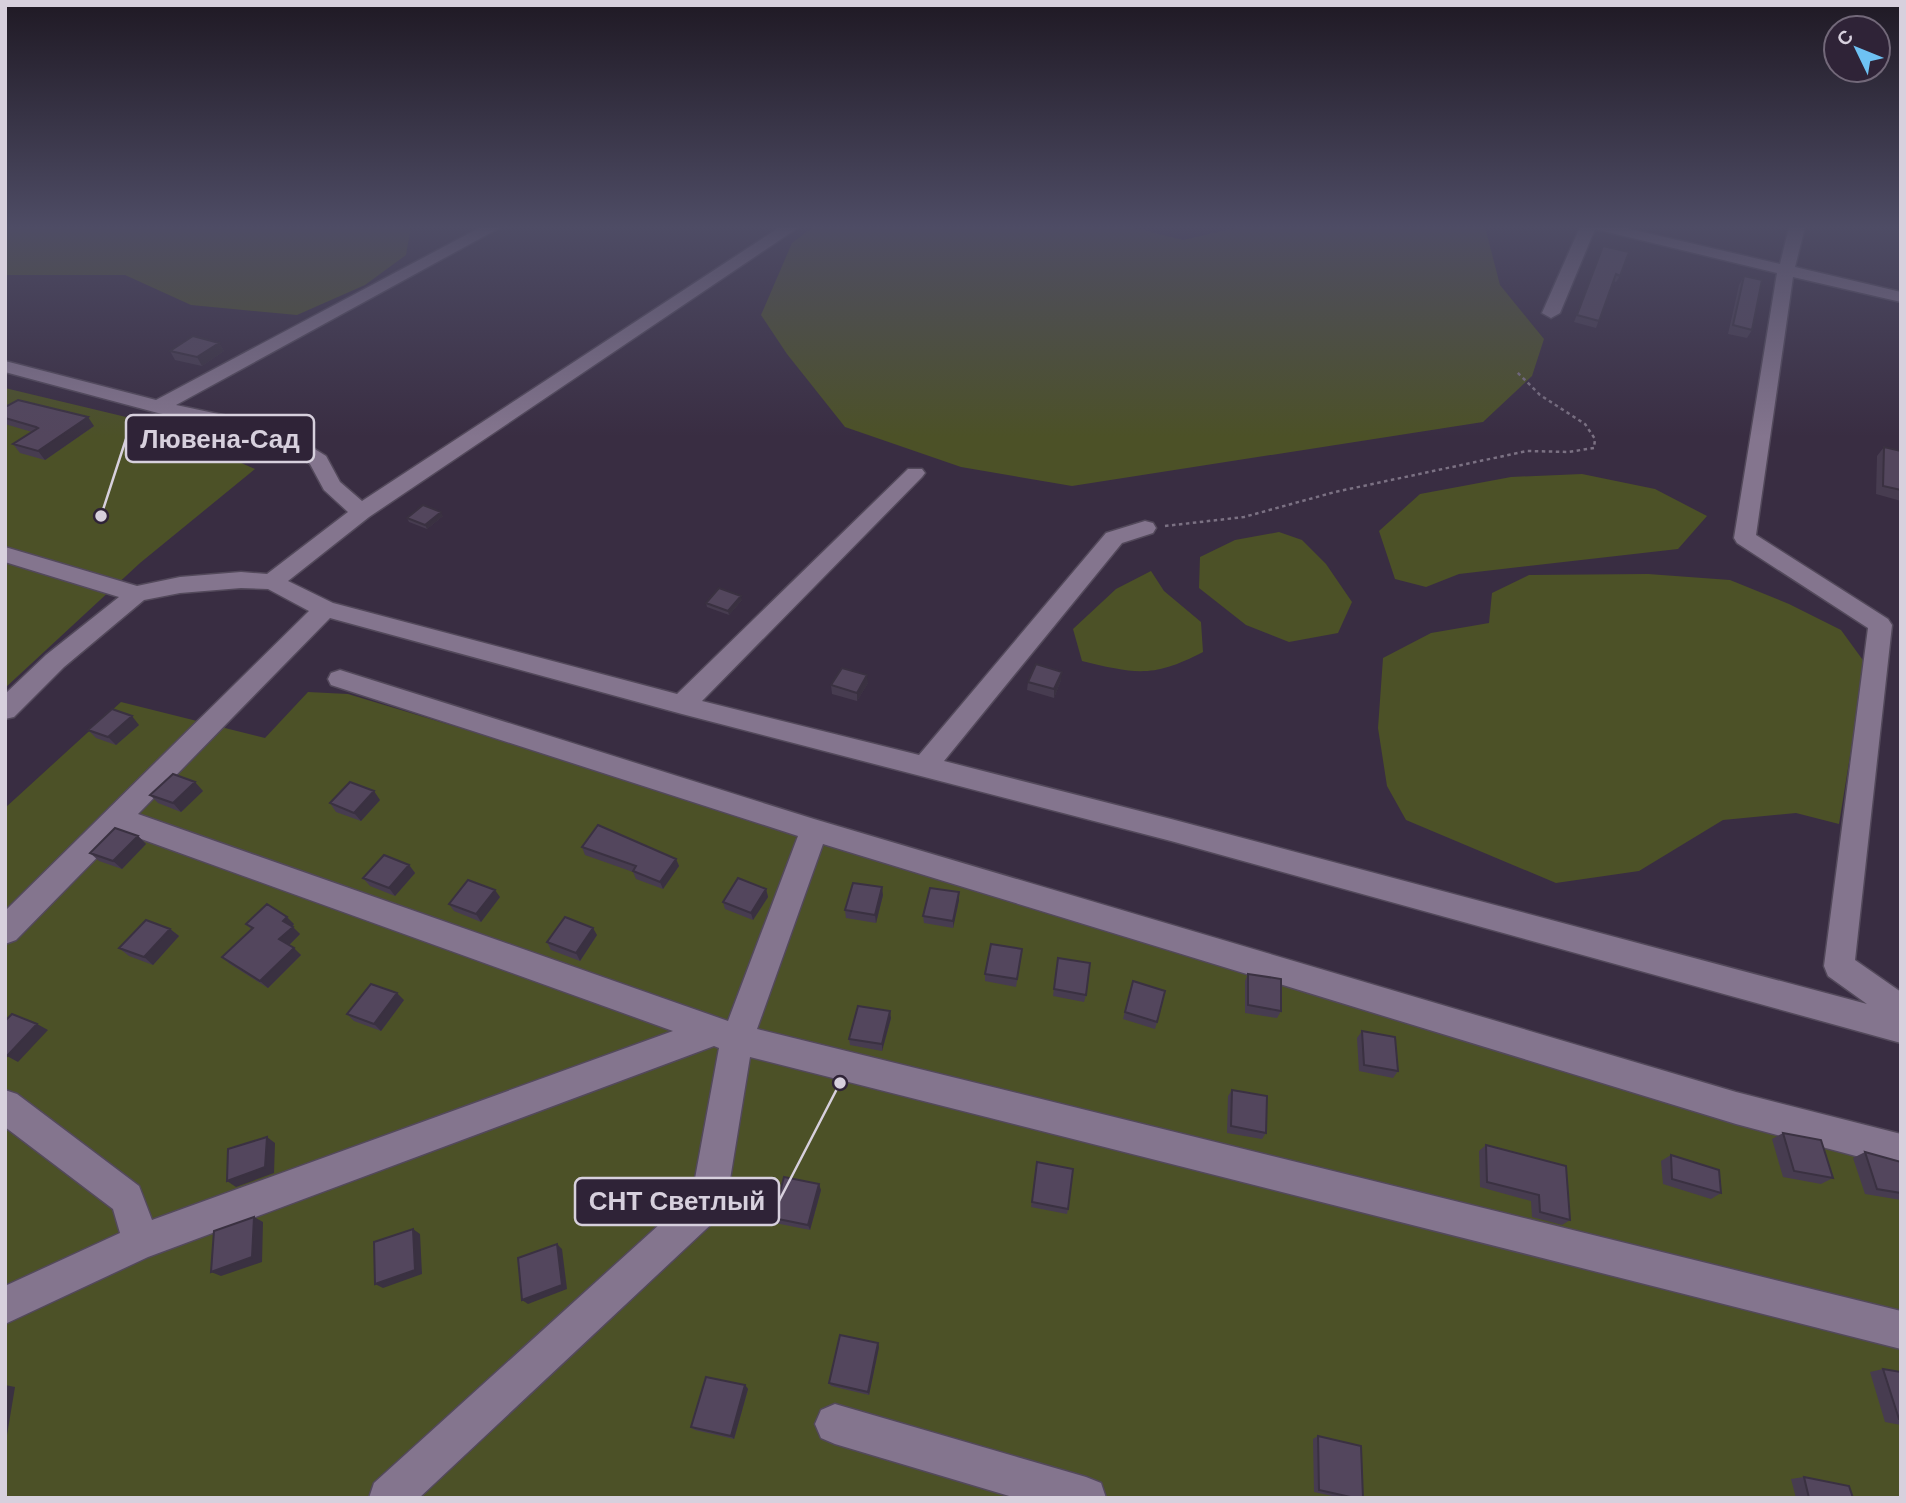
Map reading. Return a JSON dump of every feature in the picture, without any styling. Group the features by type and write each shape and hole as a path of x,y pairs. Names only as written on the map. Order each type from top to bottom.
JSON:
{"street":[{"path":"158,407 362,297"},
{"path":"272,582 361,512 685,297"},
{"path":"1550,313 1557,297"},
{"path":"1782,297 1745,538 1880,625 1839,966 1901,1010"},
{"path":"5,366 158,407 272,431 319,460 331,485 361,512"},
{"path":"682,705 915,473"},
{"path":"925,767 1114,538 1145,528"},
{"path":"5,710 55,661 137,594 180,585 240,579 272,582 325,609 682,705 1198,837 1901,1028"},
{"path":"5,931 325,609"},
{"path":"340,679 814,830 725,1035 708,1204 389,1498"},
{"path":"116,817 725,1035 1901,1330"},
{"path":"835,1424 1086,1498"}],"lane":[{"path":"5,554 137,594"},
{"path":"814,830 1736,1108 1901,1151"},
{"path":"5,1305 141,1242 725,1035"},
{"path":"5,1106 127,1198 141,1242"}],"path":[{"path":"1145,528 1244,517 1335,492 1527,451 1568,452 1594,448 1595,439 1585,424 1540,395 1516,371"}],"green space":[{"path":"174,297 337,297 297,315 191,305"},
{"path":"769,297 1510,297 1544,339 1532,376 1483,422 1072,486 961,467 845,427 787,354 761,315"},
{"path":"5,388 147,422 255,469 140,563 5,688"},
{"path":"1582,474 1655,489 1707,516 1678,549 1459,574 1426,587 1395,579 1379,531 1420,494 1511,477"},
{"path":"1279,532 1302,540 1326,564 1352,602 1338,633 1289,642 1246,625 1199,588 1200,557 1235,540"},
{"path":"1151,571 1164,591 1201,622 1203,652 1171,666 1144,671 1117,669 1082,661 1073,629 1116,589"},
{"path":"1648,574 1730,580 1789,604 1841,630 1865,663 1839,824 1796,813 1723,820 1639,871 1556,883 1406,820 1387,786 1378,728 1383,658 1431,633 1489,623 1492,593 1529,575"},
{"path":"308,692 348,694 1448,1026 1901,1139 1901,1498 5,1498 5,808 121,702 265,738"}],"building":[{"path":"1584,297 1608,297 1599,321 1577,315"},
{"path":"1739,297 1759,297 1752,330 1733,325"},
{"path":"193,336 219,343 197,357 170,351"},
{"path":"18,400 88,417 38,451 13,444 38,428 5,418 5,407"},
{"path":"1884,447 1901,451 1901,490 1883,486"},
{"path":"423,505 441,512 425,525 407,518"},
{"path":"719,588 741,596 728,611 706,603"},
{"path":"1036,664 1062,672 1054,689 1028,682"},
{"path":"842,668 867,675 857,693 831,685"},
{"path":"112,709 132,716 108,737 88,730"},
{"path":"173,774 195,782 173,803 150,795"},
{"path":"350,782 374,791 354,813 330,803"},
{"path":"598,825 676,859 660,882 633,871 636,866 582,847"},
{"path":"115,828 138,836 113,861 90,853"},
{"path":"384,855 409,865 389,888 363,878"},
{"path":"738,878 766,889 751,913 723,902"},
{"path":"468,880 495,890 476,914 449,904"},
{"path":"853,883 882,887 875,915 845,910"},
{"path":"930,888 959,892 953,921 923,916"},
{"path":"267,904 287,917 283,921 293,927 279,939 294,948 260,981 222,957 253,928 246,924"},
{"path":"565,917 593,928 576,953 547,942"},
{"path":"146,920 170,929 144,957 119,948"},
{"path":"991,944 1022,949 1017,979 985,974"},
{"path":"1058,958 1090,963 1086,995 1054,989"},
{"path":"1248,974 1281,979 1281,1011 1248,1005"},
{"path":"1133,981 1165,991 1157,1022 1125,1012"},
{"path":"371,984 397,993 374,1024 347,1014"},
{"path":"858,1006 890,1011 882,1044 849,1039"},
{"path":"12,1014 37,1024 7,1056 5,1021"},
{"path":"1362,1031 1395,1037 1398,1071 1364,1065"},
{"path":"1232,1090 1267,1096 1266,1133 1231,1126"},
{"path":"1783,1133 1821,1140 1833,1178 1794,1171"},
{"path":"267,1137 265,1167 227,1181 228,1149"},
{"path":"1486,1145 1566,1166 1570,1220 1540,1212 1539,1195 1487,1182"},
{"path":"1865,1152 1901,1162 1901,1193 1877,1189"},
{"path":"1671,1155 1719,1170 1721,1193 1672,1179"},
{"path":"1037,1162 1073,1169 1068,1209 1032,1202"},
{"path":"784,1177 819,1184 808,1225 773,1218"},
{"path":"254,1217 252,1257 211,1272 214,1231"},
{"path":"413,1229 415,1270 375,1284 374,1242"},
{"path":"557,1244 562,1285 522,1300 518,1258"},
{"path":"840,1335 878,1343 868,1392 829,1383"},
{"path":"1883,1369 1901,1372 1901,1419 1899,1419"},
{"path":"706,1377 745,1385 731,1436 691,1427"},
{"path":"1318,1436 1361,1446 1363,1498 1319,1490"},
{"path":"1804,1477 1849,1486 1853,1498 1809,1498"}],"place":[{"name":"Лювена-Сад","path":"101,516"},
{"name":"СНТ Светлый","path":"840,1083"}]}
